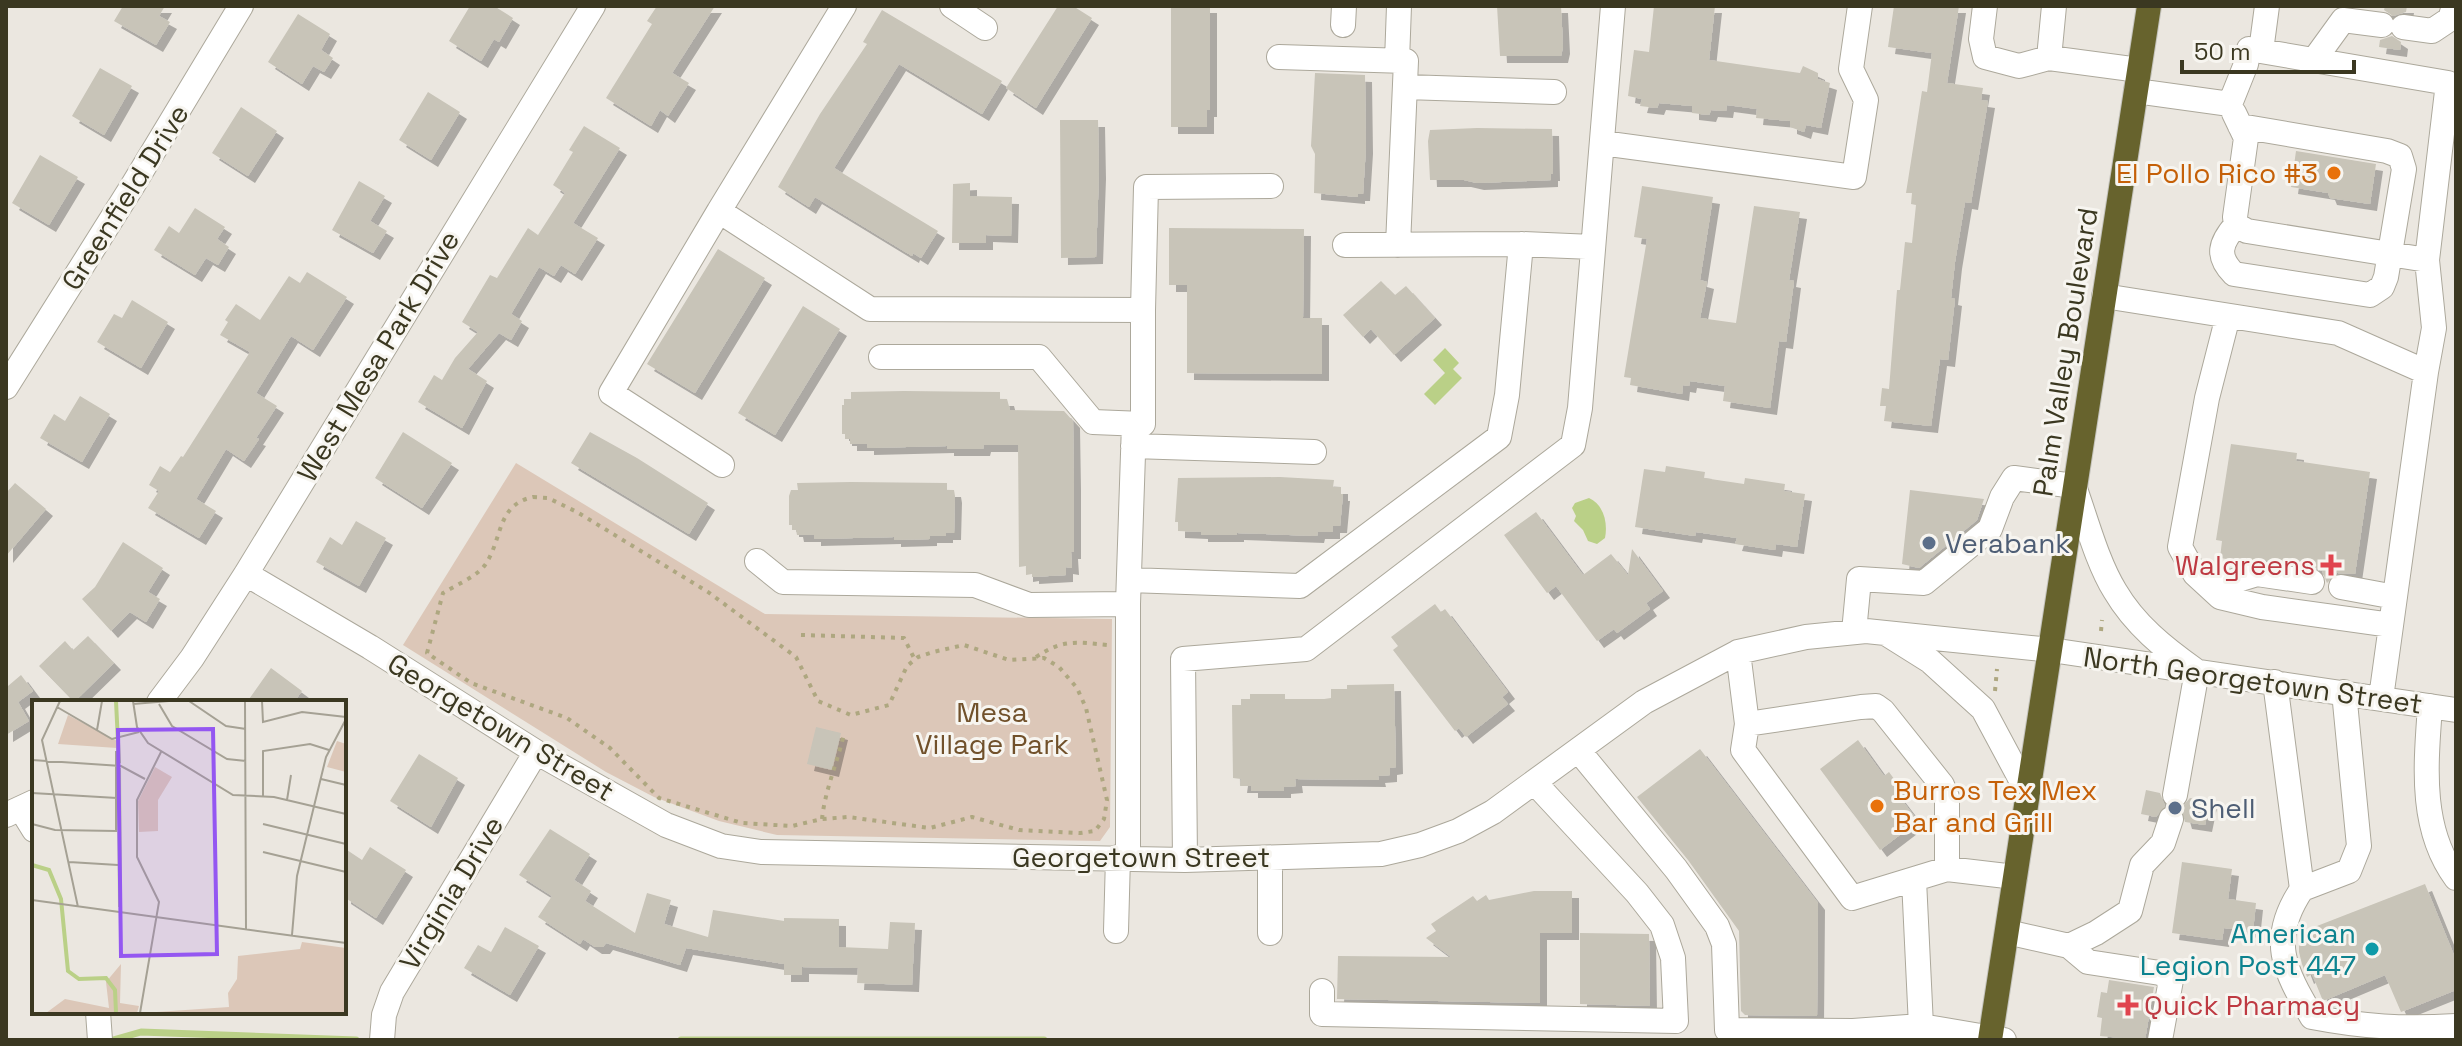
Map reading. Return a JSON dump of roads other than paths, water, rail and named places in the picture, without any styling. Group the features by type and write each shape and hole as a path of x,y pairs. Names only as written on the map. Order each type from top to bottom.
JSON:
{"highway":[{"name":"Palm Valley Boulevard","path":"1995,1039 2015,877 2149,6"}],"street":[{"name":"Greenfield Drive","path":"6,387 241,6"},
{"name":"West Mesa Park Drive","path":"160,700 192,658 246,574 593,6"},
{"path":"722,465 611,393 844,6"},
{"path":"952,6 985,28"},
{"path":"1397,61 1399,6"},
{"path":"1185,860 1183,659 1306,649 1573,445 1580,408 1613,6"},
{"path":"1602,143 1854,177 1866,100 1851,69 1860,6"},
{"path":"1985,6 1981,39 1985,57 2019,66 2049,58 2137,81 2235,115 2400,156 2404,169 2382,287 2370,295 2234,274 2225,265 2222,255 2225,238 2236,225 2246,138 2235,115 2249,49 2448,83 2427,260 2434,328 2381,698"},
{"path":"2049,58 2054,6"},
{"path":"2261,51 2267,6"},
{"path":"2314,60 2343,20 2432,31 2450,19 2454,6"},
{"path":"1279,57 1406,61 1398,245"},
{"path":"1406,87 1554,92"},
{"path":"1116,931 1123,858 1134,435 1143,424 1146,187 1271,186"},
{"path":"719,211 870,309 1143,310"},
{"path":"2236,225 2247,231 2427,260"},
{"path":"1345,245 1521,244 1593,247"},
{"path":"757,561 783,582 975,585 1029,605 1129,592 1300,586 1499,437 1507,395 1521,244"},
{"path":"2104,296 2338,333 2426,372"},
{"path":"2228,316 2207,398 2180,547 2195,574 2220,597 2262,607 2391,625"},
{"path":"881,357 1039,357 1093,422 1134,435 1314,452"},
{"path":"1854,632 1859,579 1924,583 1990,529 2002,497 2014,478 2074,486 2114,590 2140,625 2163,647 2197,671 2173,807 2163,843 2142,865 2130,911 2069,946"},
{"name":"Georgetown Street","path":"246,574 370,647 536,752 666,825 721,846 761,852 1185,860 1361,856 1420,845 1458,831 1493,812 1644,702 1738,652 1806,637 1881,631 2051,650"},
{"path":"2211,588 2257,574 2312,582"},
{"path":"2341,587 2395,597"},
{"path":"1881,631 1930,661 1983,709 2028,793"},
{"name":"North Georgetown Street","path":"2051,650 2456,710"},
{"path":"1738,652 1747,724 1743,750 1852,898 1947,869 2015,877"},
{"path":"2275,682 2302,889"},
{"path":"2344,692 2359,846 2349,871 2302,889 2291,907 2283,940 2288,976 2312,1017 2362,1026 2410,1029 2456,1026"},
{"path":"1747,724 1861,707 1876,706 1883,711 1942,785 1947,797 1947,869"},
{"path":"2430,706 2426,800 2436,840 2456,878"},
{"path":"1578,750 1676,869 1717,926 1724,944 1727,1030 1853,1031 1921,1026 1995,1039"},
{"name":"Virginia Drive","path":"382,1040 384,1015 392,992 536,752"},
{"path":"1322,991 1322,1014 1676,1021 1673,958 1662,925 1637,893 1534,782"},
{"path":"1270,858 1270,933"},
{"path":"1914,880 1921,1026"},
{"path":"2007,932 2069,946 2088,962 2160,973 2171,980 2160,1040"},
{"path":"98,1014 100,1040"}],"waterway":[{"path":"113,1040 141,1032 356,1040"},
{"path":"681,1040 1044,1040"}],"place":[{"name":"El Pollo Rico #3","path":"2334,173"},
{"name":"Verabank","path":"1929,543"},
{"name":"Walgreens","path":"2331,565"},
{"name":"Burros Tex Mex Bar and Grill","path":"1877,806"},
{"name":"Shell","path":"2175,808"},
{"name":"American Legion Post 447","path":"2372,949"},
{"name":"Quick Pharmacy","path":"2128,1005"}],"park label":[{"name":"Mesa Village Park","path":"992,728"}]}
